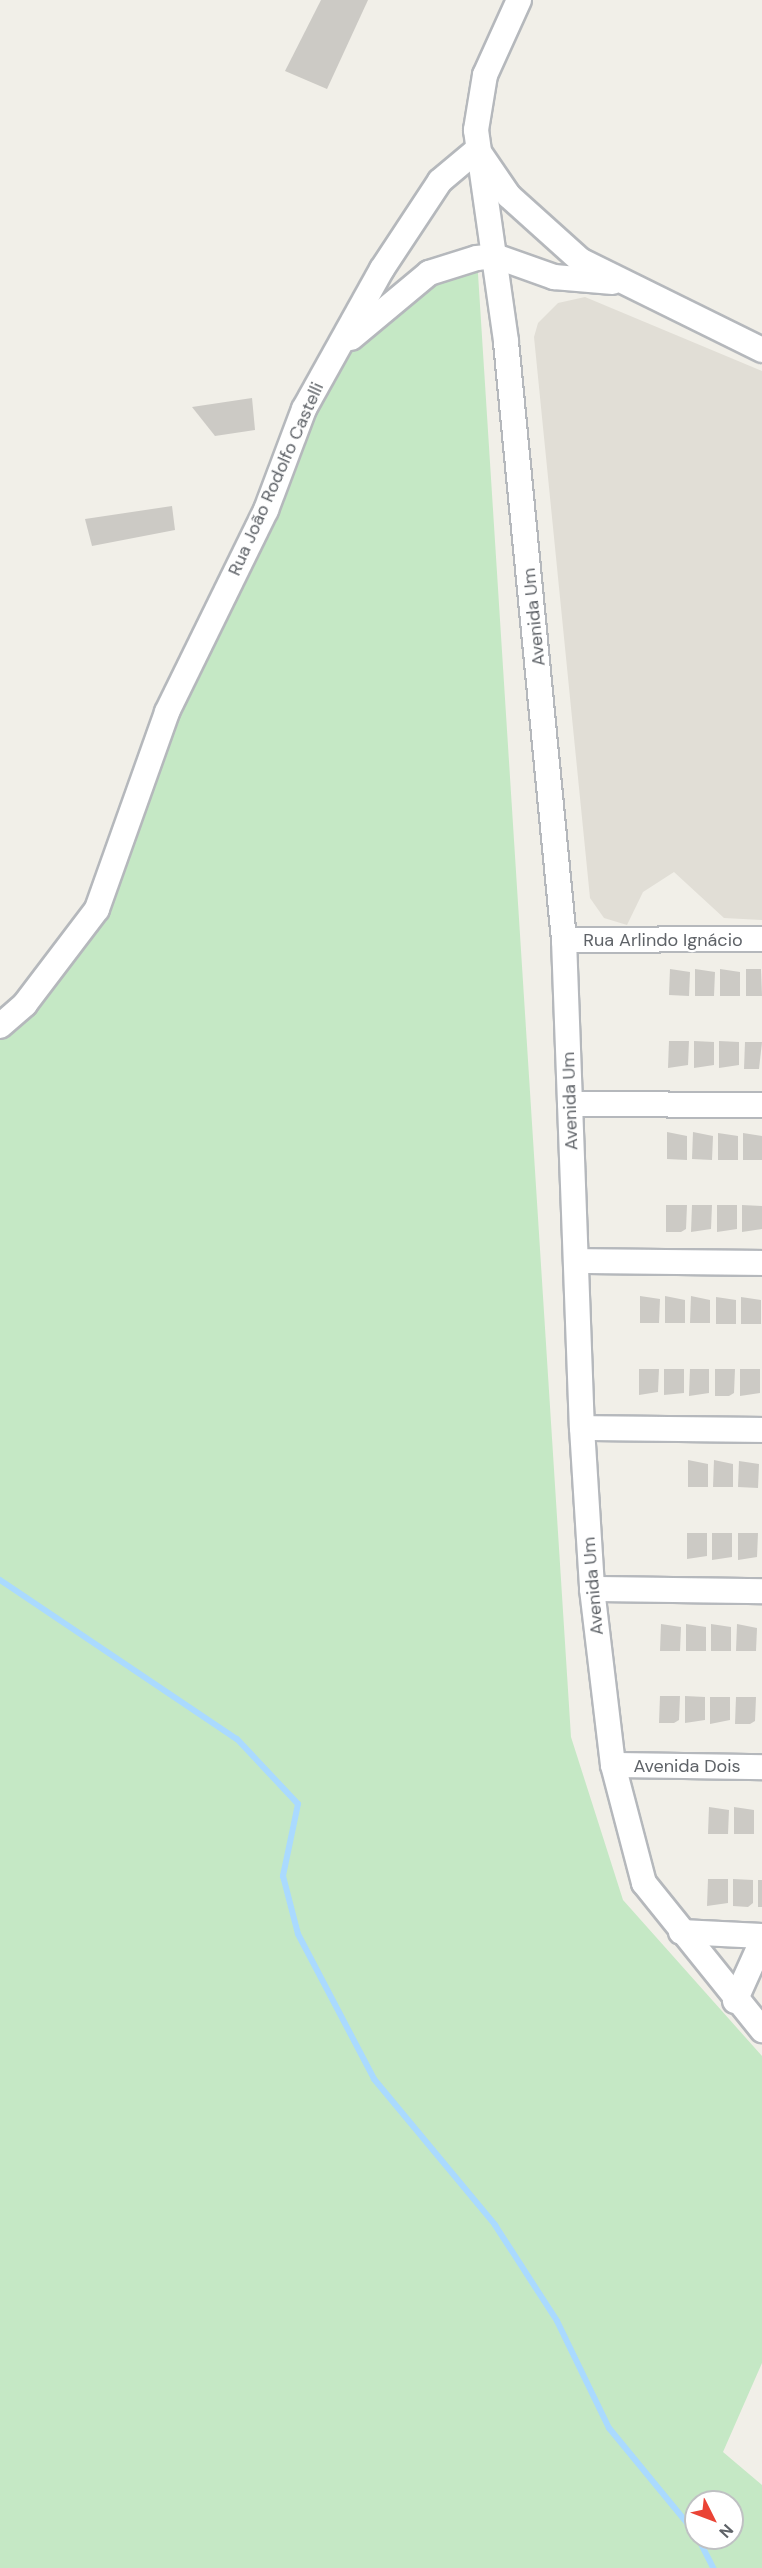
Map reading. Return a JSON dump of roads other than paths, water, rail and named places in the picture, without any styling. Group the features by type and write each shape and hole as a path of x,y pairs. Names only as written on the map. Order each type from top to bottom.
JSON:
{"street":[{"path":"519,0 485,75 477,110 477,150 509,196 545,231 580,260 620,283 762,350"},
{"name":"Avenida Um","path":"477,150 495,256 564,940 582,1428 592,1589 613,1766 644,1883 735,2001 762,2030"},
{"name":"Rua João Rodolfo Castelli","path":"0,1026 25,1004 97,909 167,712 266,510 304,409 332,356 440,180 477,150"},
{"path":"332,356 429,273 495,256 554,277 620,283"},
{"name":"Rua Arlindo Ignácio","path":"564,940 762,939"},
{"path":"570,1104 762,1105"},
{"path":"577,1261 762,1263"},
{"path":"582,1428 762,1430"},
{"path":"592,1589 762,1591"},
{"name":"Avenida Dois","path":"613,1766 762,1767"},
{"path":"681,1932 762,1936"},
{"path":"735,2001 762,1941"}],"waterway":[{"path":"0,1580 237,1739 298,1804 283,1876 298,1934 374,2079 495,2225 557,2321 609,2428 684,2519"},
{"path":"704,2550 713,2568"}]}
